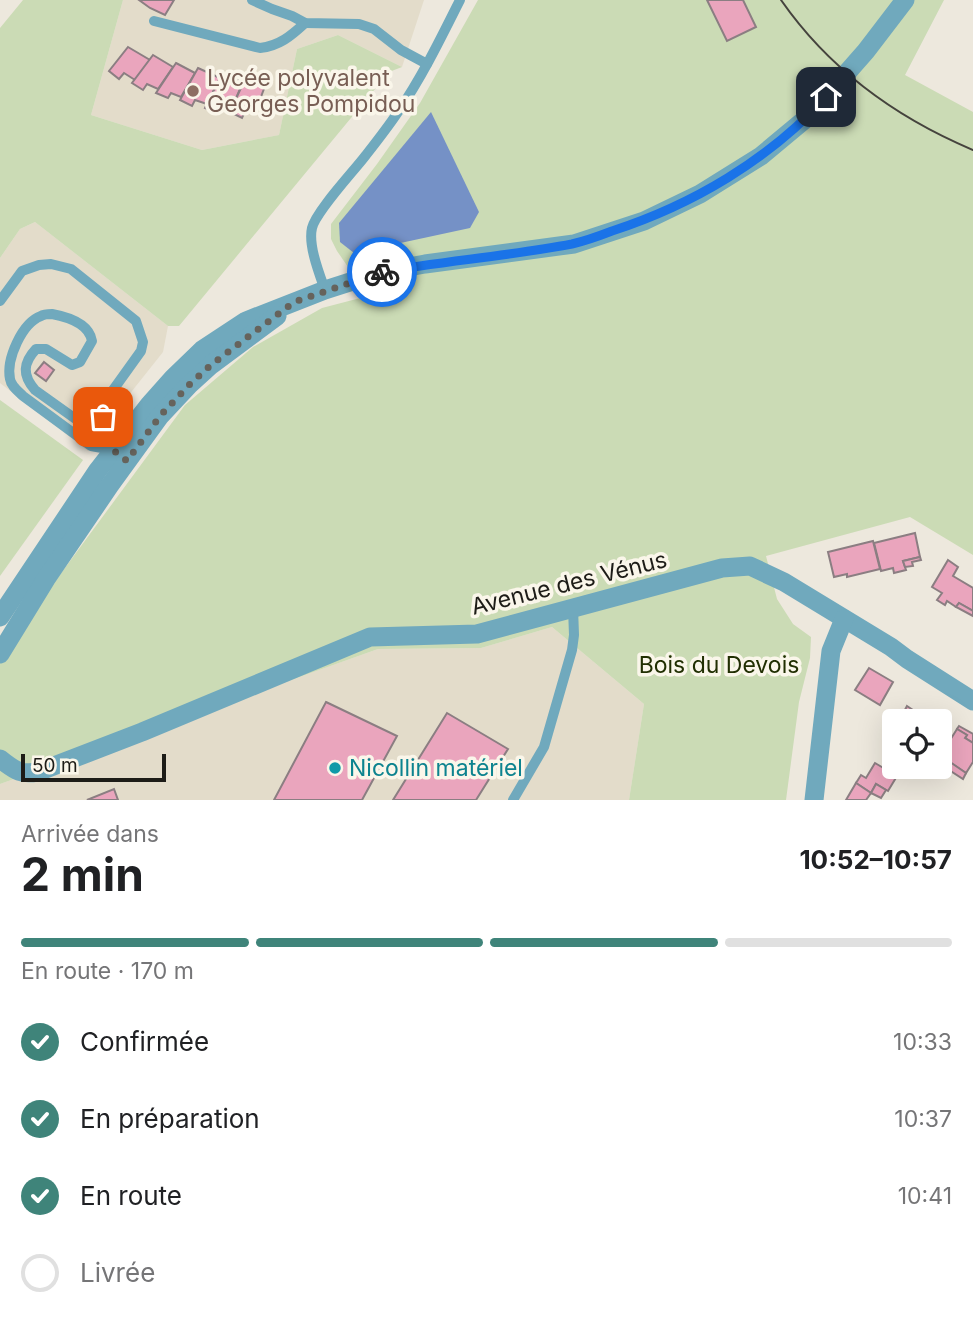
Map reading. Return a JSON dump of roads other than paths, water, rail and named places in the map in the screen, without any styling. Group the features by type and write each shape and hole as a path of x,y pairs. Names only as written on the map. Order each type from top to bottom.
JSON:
{"street":[{"path":"0,654 120,455 173,378 202,350 246,321 325,290 390,270 574,244 643,221 701,194 761,156 809,116 866,51 905,0"},
{"path":"0,617 58,528 120,455"},
{"name":"Avenue des Vénus","path":"0,759 26,774 38,772 142,732 370,637 477,634 722,568 750,566 784,582 973,701"},
{"path":"814,800 831,651 844,619"}],"lane":[{"path":"252,0 305,23 359,24 373,29 401,50 427,64"},
{"path":"325,290 312,246 314,224 321,211 367,155 399,110 427,64 460,0"},
{"path":"154,21 260,48 270,47 287,39 305,23"},
{"path":"0,301 22,271 51,264 71,269 136,321 142,342 141,351 103,404 103,417 120,455"},
{"path":"52,314 81,324 91,335 92,341 80,362 72,365 46,349 36,349 26,365 28,382 120,455 91,446 14,388 10,379 12,353 20,336 30,323 40,316 52,314"},
{"path":"513,800 544,747 572,650 573,608"}],"water":[{"path":"431,112 479,212 470,228 354,253 340,242 339,223"}],"tram line":[{"path":"781,0 821,48 866,89 918,123 973,150"}],"place":[{"name":"Lycée polyvalent Georges Pompidou","path":"193,91"},
{"name":"Nicollin matériel","path":"335,768"}],"park label":[{"name":"Bois du Devois","path":"719,665"}]}
